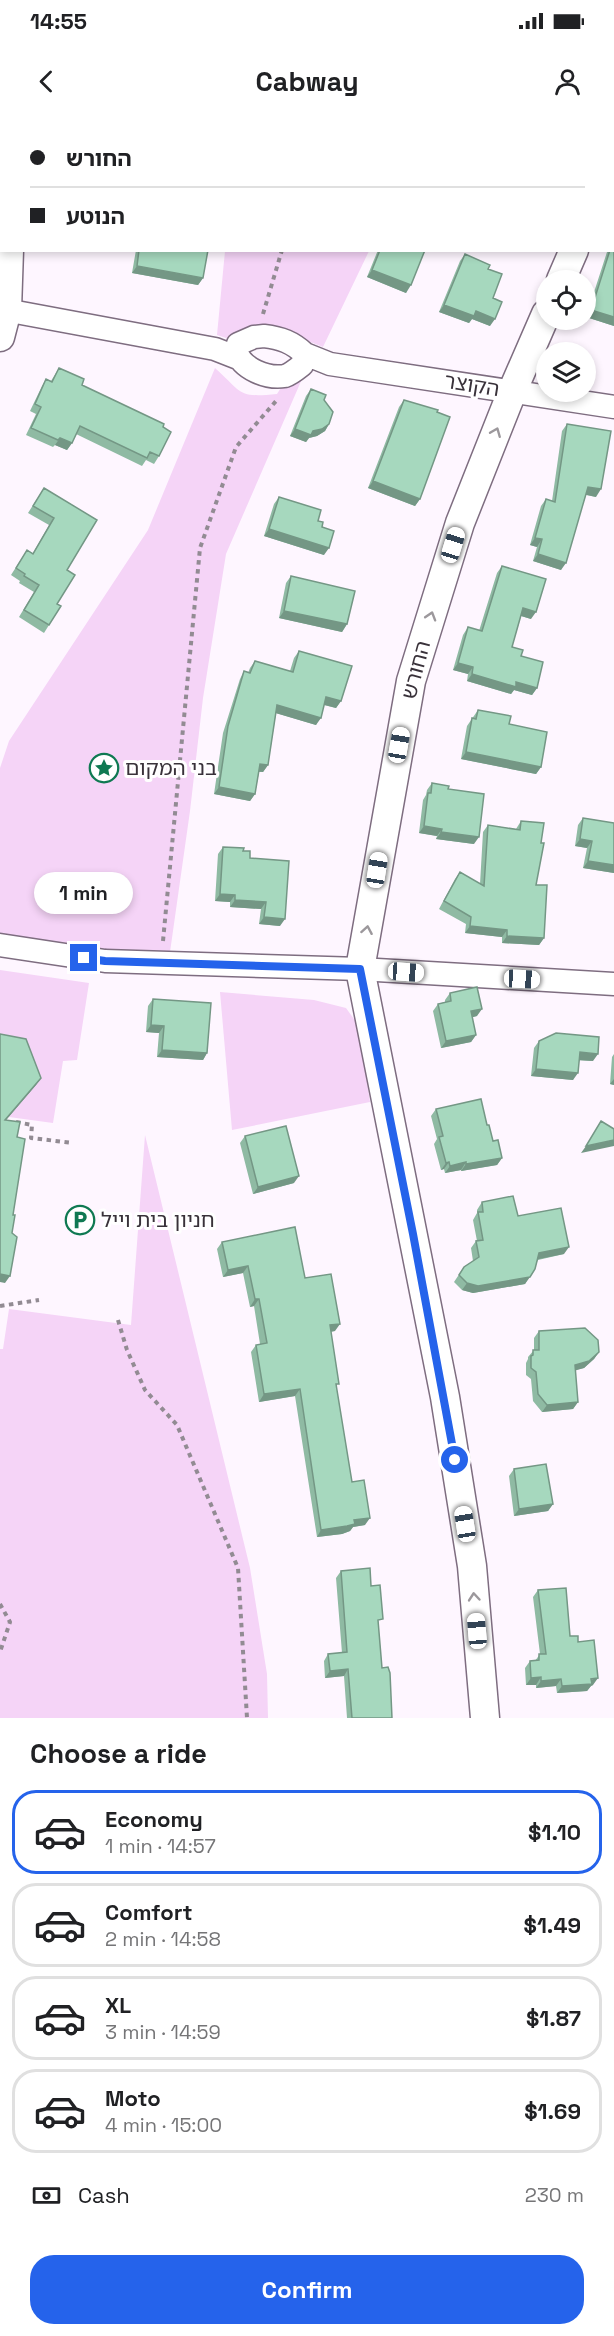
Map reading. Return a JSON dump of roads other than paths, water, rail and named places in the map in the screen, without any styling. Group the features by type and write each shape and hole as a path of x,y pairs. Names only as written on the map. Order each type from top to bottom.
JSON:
{"street":[{"path":"9,252 2,319 214,349 244,346 264,336 288,341 303,360"},
{"path":"565,270 573,252"},
{"name":"החורש","path":"485,1718 472,1566 445,1397 360,969 411,681 460,523 539,330"},
{"name":"הקוצר","path":"244,346 252,370 274,375 285,376 303,360 614,407"},
{"path":"0,945 105,961 360,969 614,984"}],"place":[{"name":"בני המקום","path":"104,768"},
{"name":"חניון בית וייל","path":"80,1220"}]}
